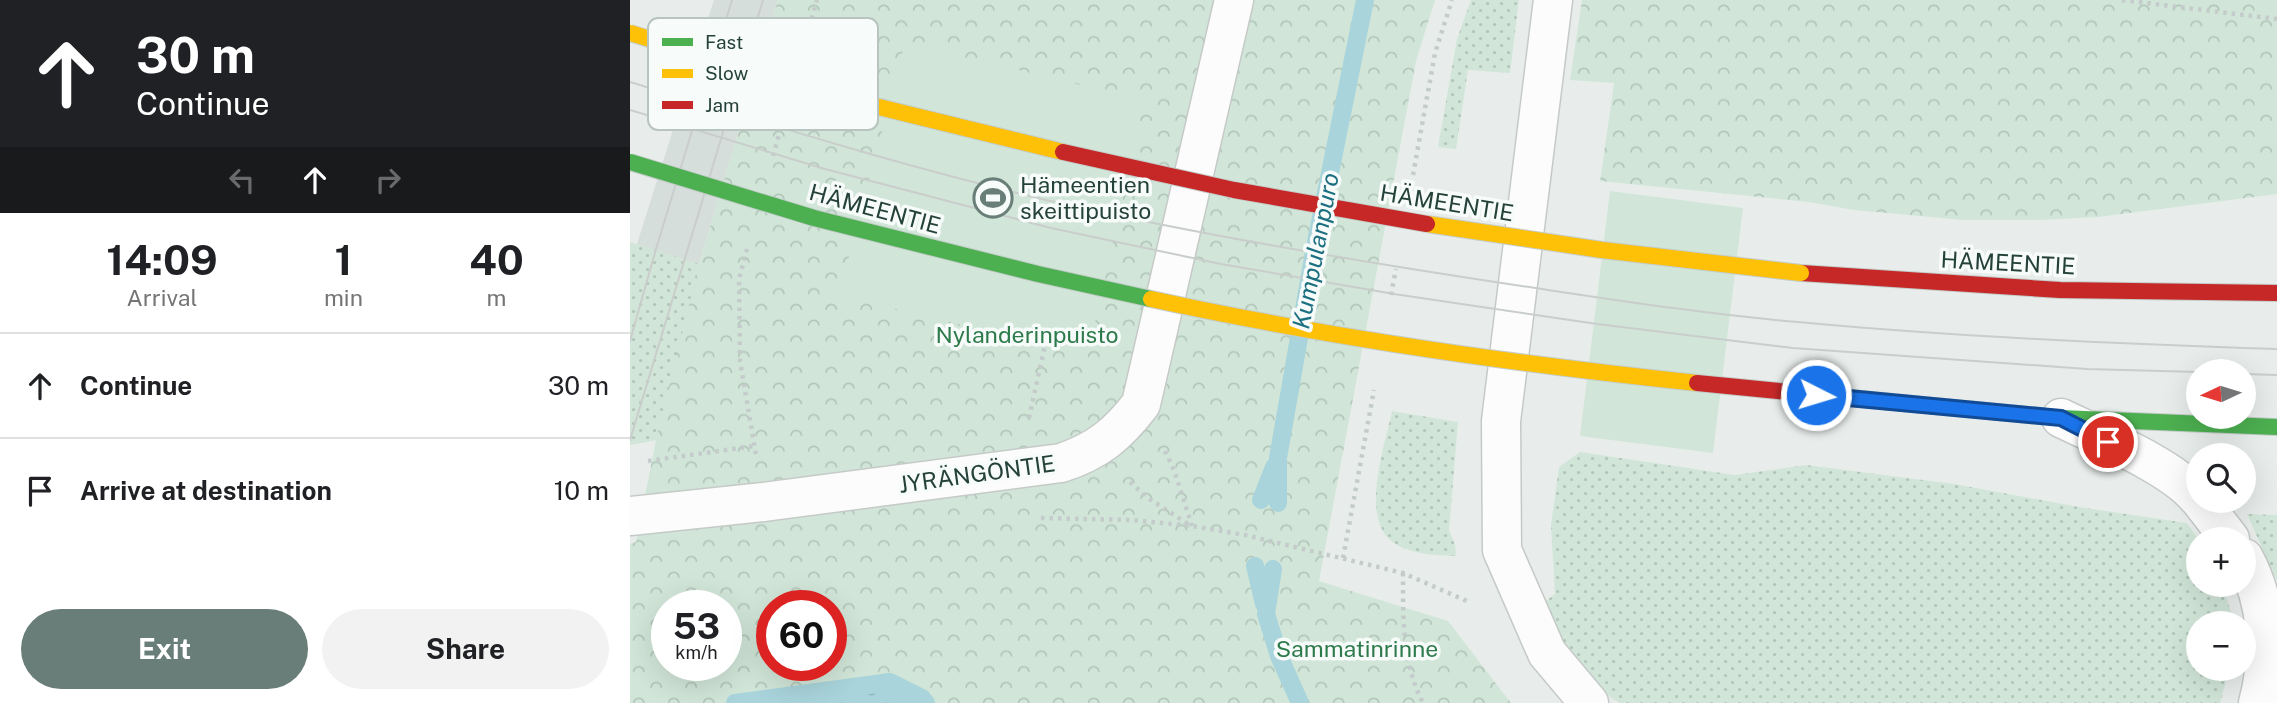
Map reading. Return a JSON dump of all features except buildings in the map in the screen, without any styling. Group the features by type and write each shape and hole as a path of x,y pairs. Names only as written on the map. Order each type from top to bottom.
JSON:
{"main road":[{"name":"HÄMEENTIE","path":"630,33 648,39"},
{"name":"HÄMEENTIE","path":"878,107 1234,190 1602,250 1801,273 2060,290 2277,293"},
{"name":"HÄMEENTIE","path":"630,162 814,218 1038,274 1211,312 1385,342 1591,372 1789,392 2061,418 2277,428"}],"street":[{"name":"JYRÄNGÖNTIE","path":"630,516 1061,463 1097,447 1122,429 1141,404 1234,0"},
{"path":"1553,0 1501,421 1502,550 1547,653 1589,703"},
{"path":"2061,418 2156,465 2186,487"},
{"path":"2210,513 2221,527"},
{"path":"2256,587 2262,602 2267,641 2264,681 2258,703"}],"path":[{"path":"1413,175 1435,53 1452,0"},
{"path":"2122,0 2277,19"},
{"path":"1390,298 1398,257"},
{"path":"1018,470 1045,345"},
{"path":"1343,558 1376,379"},
{"path":"1141,404 1174,470 1192,526"},
{"path":"644,462 754,446"},
{"path":"1097,447 1115,469 1148,498 1192,526 1403,573 1467,599"},
{"path":"1403,573 1408,662 1423,703"}],"shaded area":[{"path":"714,0 778,0 773,18 708,18"},
{"path":"673,130 739,130 699,264 656,440 630,445 630,266"}],"green space":[{"name":"Nylanderinpuisto","path":"778,0 1435,0 1416,61 1319,581 1448,621 1511,703 630,703 630,544 636,542 656,440 699,264 739,130 878,130 878,18 773,18"},
{"path":"1471,0 1519,0 1510,73 1468,70 1456,149 1438,147 1457,39"},
{"path":"1582,0 2277,0 2277,194 2098,217 1964,220 1600,181 1614,83 1570,80"},
{"name":"Hämeentien skeittipuisto","path":"905,43 1143,100 1088,355 839,295"},
{"path":"1610,191 1743,208 1713,453 1580,436"},
{"path":"630,242 730,274 656,440 630,445"},
{"path":"1392,411 1458,422 1449,531 1455,544 1456,556 1426,554 1397,545 1385,534 1378,520 1377,483"},
{"path":"1580,452 1735,475 1806,465 1954,484 2187,523 2190,527 2186,527 2186,597 2226,597 2231,611 2186,611 2186,681 2226,681 2220,703 1620,703 1583,673 1539,606 1555,594 1551,525 1559,467"},
{"path":"2247,514 2277,515 2277,581 2256,534 2256,527 2253,527"}],"water":[{"path":"890,682 922,698 926,703 735,703"}],"waterway":[{"name":"Kumpulanpuro","path":"1278,503 1278,458 1314,252 1365,0"},
{"path":"1261,500 1274,467"},
{"path":"1255,566 1264,604"},
{"name":"Kumpulanpuro","path":"1273,569 1266,614 1279,656 1300,703"},
{"path":"735,703 890,682 922,698 926,703"}],"tram line":[{"path":"727,18 732,0"},
{"path":"758,18 763,0"},
{"path":"630,82 648,87"},
{"path":"630,110 648,115"},
{"path":"630,341 692,130"},
{"path":"696,130 825,169 1051,228 1221,264 1394,294 1597,324 1793,348 2087,369 2186,372"},
{"path":"630,440 724,130"},
{"path":"790,130 1005,190 1172,227 1400,267 1621,301 1762,319 1977,336 2277,349"},
{"path":"2256,374 2277,375"}],"traffic: fast":[{"path":"630,162 814,218 1038,274 1151,299"},
{"path":"1789,392 2061,418 2277,427"}],"traffic: jam":[{"path":"1063,152 1234,190 1427,224"},
{"path":"1801,273 2060,290 2277,293"},
{"path":"1697,383 1789,392"}],"traffic: slow":[{"path":"630,33 648,39"},
{"path":"878,107 1063,152"},
{"path":"1427,224 1602,250 1801,273"},
{"path":"1151,299 1287,326 1423,348 1697,383"}],"place":[{"name":"Hämeentien skeittipuisto","path":"993,198"}],"route":[{"path":"1816,395 2061,418 2108,442"}],"park label":[{"name":"Sammatinrinne","path":"1357,649"}]}
